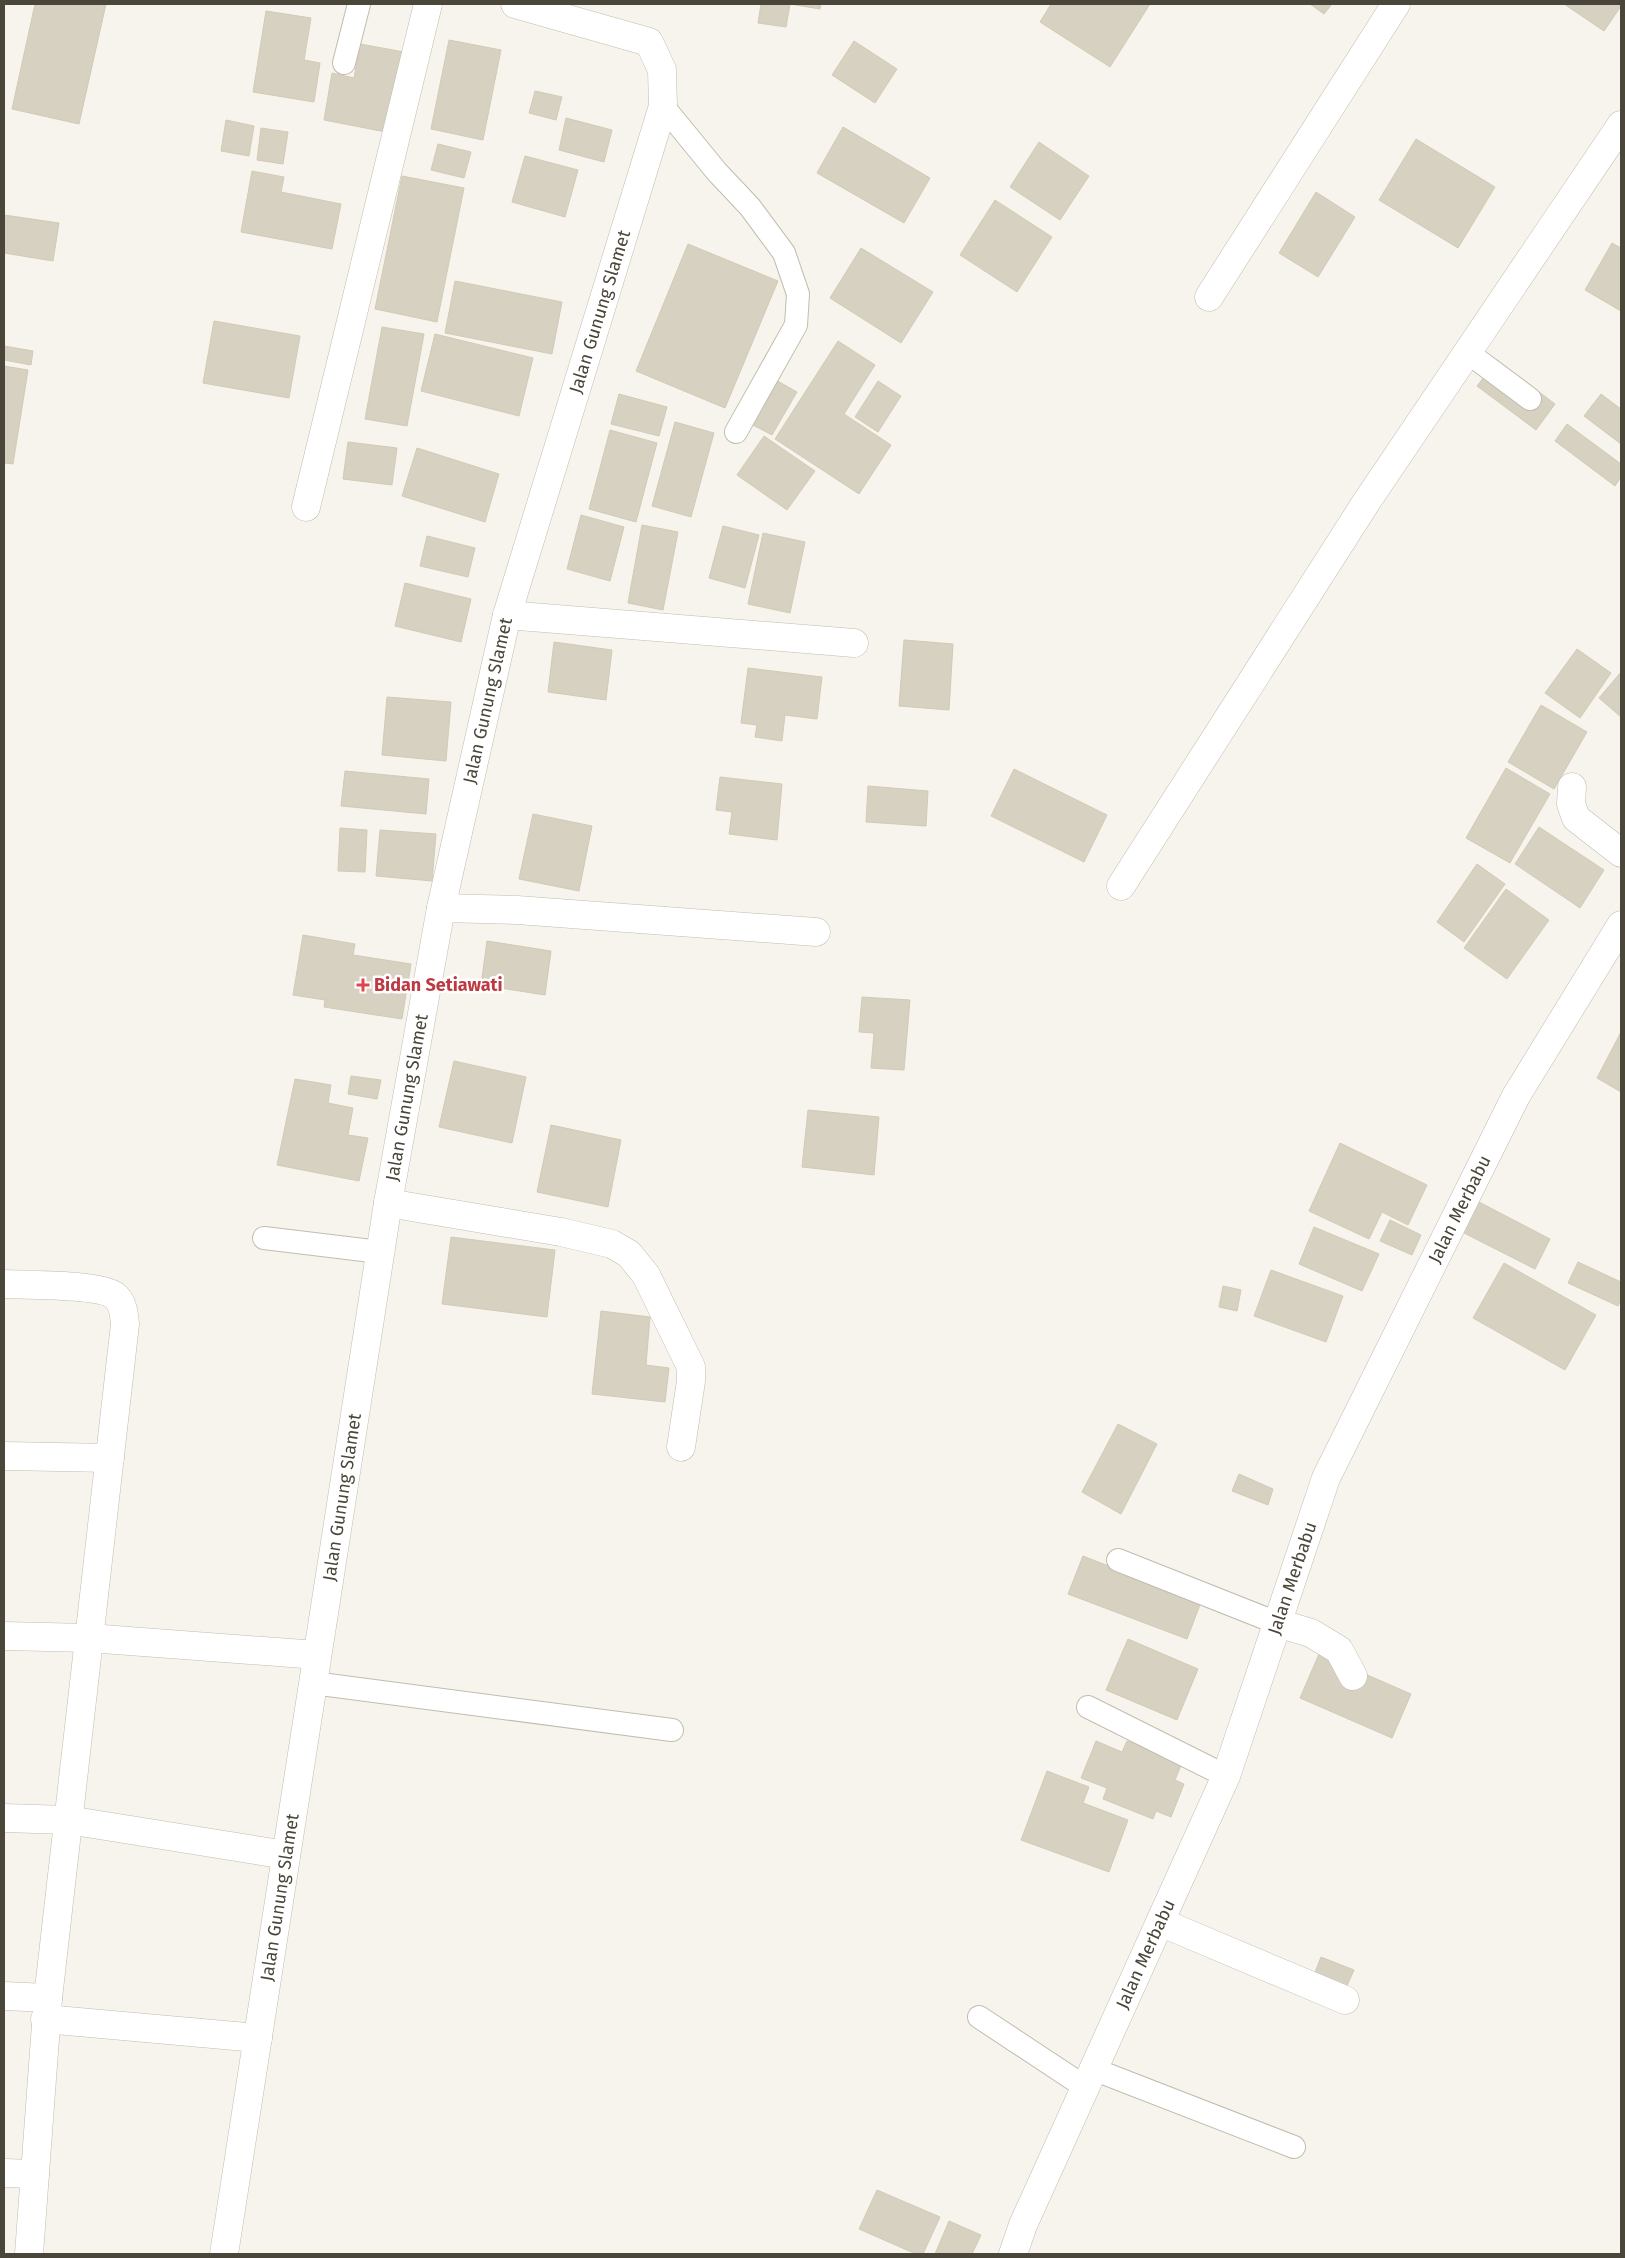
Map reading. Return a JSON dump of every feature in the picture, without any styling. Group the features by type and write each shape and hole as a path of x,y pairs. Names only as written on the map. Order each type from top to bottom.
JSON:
{"street":[{"path":"306,507 428,4"},
{"name":"Jalan Gunung Slamet","path":"224,2254 380,1252 441,908 507,615 663,106 662,70 649,42 514,4"},
{"path":"1209,297 1396,4"},
{"path":"1121,886 1367,501 1620,129"},
{"path":"507,615 854,643"},
{"path":"1572,786 1570,804 1576,818 1621,853"},
{"path":"441,908 517,910 816,932"},
{"name":"Jalan Merbabu","path":"1013,2254 1023,2225 1226,1776 1326,1478 1516,1096 1621,925"},
{"path":"388,1203 561,1232 612,1244 629,1254 646,1275 691,1367 691,1381 681,1447"},
{"path":"4,1284 99,1289 115,1296 122,1306 125,1324 46,2009 29,2254"},
{"path":"4,1456 110,1458"},
{"path":"1277,1623 1311,1633 1339,1650 1353,1676"},
{"path":"4,1636 89,1638 317,1655"},
{"path":"4,1818 68,1820 286,1855"},
{"path":"1160,1922 1345,2000"},
{"path":"4,1996 46,2009 258,2038"},
{"path":"4,2173 35,2174"}],"lane":[{"path":"344,62 359,4"},
{"path":"663,106 717,172 750,207 784,253 798,294 796,325 736,432"},
{"path":"1467,352 1530,400"},
{"path":"264,1238 380,1252"},
{"path":"1118,1560 1277,1623"},
{"path":"313,1683 672,1730"},
{"path":"1088,1707 1226,1776"},
{"path":"979,2017 1090,2078 1294,2148"}],"building":[{"path":"35,4 106,4 79,124 12,109"},
{"path":"761,4 790,4 786,27 758,23"},
{"path":"790,4 821,4 820,9"},
{"path":"1051,4 1150,4 1110,67 1040,22"},
{"path":"1310,4 1332,4 1324,14"},
{"path":"1564,4 1621,4 1621,6 1604,31"},
{"path":"266,11 311,18 304,60 320,63 314,102 253,92"},
{"path":"449,40 501,50 483,140 431,129"},
{"path":"854,41 897,69 875,103 832,75"},
{"path":"360,44 404,52 391,133 324,120 332,73 354,78"},
{"path":"535,91 562,97 556,120 529,113"},
{"path":"566,118 612,130 604,162 559,150"},
{"path":"226,120 254,126 249,156 221,151"},
{"path":"843,127 930,178 904,223 817,173"},
{"path":"261,128 288,132 283,164 257,160"},
{"path":"1416,139 1495,187 1458,248 1379,200"},
{"path":"1039,142 1089,176 1060,220 1010,187"},
{"path":"438,144 471,152 464,178 431,170"},
{"path":"525,156 578,170 565,217 512,202"},
{"path":"252,171 284,177 281,192 341,204 332,249 241,232"},
{"path":"402,176 464,188 437,322 375,309"},
{"path":"1316,192 1355,217 1318,277 1279,253"},
{"path":"995,200 1052,237 1017,292 960,255"},
{"path":"4,215 59,223 53,261 4,253"},
{"path":"1612,243 1621,248 1621,311 1585,290"},
{"path":"688,244 778,281 725,408 636,371"},
{"path":"861,248 933,292 901,343 830,298"},
{"path":"455,281 562,302 552,354 445,333"},
{"path":"214,321 300,336 289,398 203,383"},
{"path":"382,327 424,334 407,426 365,419"},
{"path":"435,334 533,358 519,416 421,391"},
{"path":"838,341 875,365 844,414 891,445 859,494 775,439"},
{"path":"4,346 33,351 31,365 4,360"},
{"path":"1497,360 1555,404 1536,430 1477,386"},
{"path":"4,366 28,370 13,464 4,463"},
{"path":"774,379 797,392 772,435 749,423"},
{"path":"878,381 901,396 878,432 855,417"},
{"path":"619,394 667,407 659,436 611,424"},
{"path":"1601,394 1621,409 1621,444 1584,416"},
{"path":"675,422 714,433 691,517 652,506"},
{"path":"1567,424 1621,464 1621,477 1615,486 1555,441"},
{"path":"610,430 657,443 636,522 589,509"},
{"path":"764,436 815,471 787,510 737,475"},
{"path":"348,442 397,448 392,485 343,479"},
{"path":"417,448 499,474 485,522 402,496"},
{"path":"581,515 624,527 610,581 567,569"},
{"path":"642,525 678,532 663,610 628,603"},
{"path":"723,526 759,535 745,588 709,578"},
{"path":"763,533 805,542 790,613 748,604"},
{"path":"427,536 475,548 468,577 420,566"},
{"path":"405,583 471,599 461,642 395,626"},
{"path":"904,640 953,644 949,710 899,706"},
{"path":"554,642 612,650 606,700 548,692"},
{"path":"1577,649 1611,673 1580,718 1545,693"},
{"path":"748,668 822,677 817,719 785,715 782,741 755,737 757,725 741,723"},
{"path":"1621,672 1621,717 1599,698"},
{"path":"387,697 451,702 446,761 382,755"},
{"path":"1541,705 1587,732 1554,789 1508,762"},
{"path":"1506,768 1550,794 1510,863 1466,838"},
{"path":"1014,769 1107,815 1084,862 991,816"},
{"path":"345,771 429,779 426,814 341,806"},
{"path":"720,777 782,784 777,840 729,834 732,812 716,810"},
{"path":"868,786 928,791 926,826 866,822"},
{"path":"533,814 592,826 579,891 519,879"},
{"path":"1539,827 1604,870 1580,908 1515,864"},
{"path":"340,828 367,830 365,872 338,871"},
{"path":"380,830 436,834 432,881 376,876"},
{"path":"1477,864 1505,884 1464,942 1437,922"},
{"path":"1506,889 1549,920 1507,979 1464,948"},
{"path":"303,935 355,944 353,955 411,964 402,1019 324,1007 325,1000 293,995"},
{"path":"487,941 551,951 545,995 481,985"},
{"path":"862,997 910,1000 904,1070 871,1068 874,1033 859,1032"},
{"path":"1621,1032 1621,1092 1597,1078"},
{"path":"454,1061 526,1077 512,1143 439,1127"},
{"path":"351,1076 381,1080 377,1099 348,1094"},
{"path":"295,1079 331,1085 328,1103 353,1108 348,1135 368,1138 359,1181 277,1165"},
{"path":"808,1110 879,1117 874,1175 802,1167"},
{"path":"551,1125 621,1140 608,1207 537,1192"},
{"path":"1340,1143 1427,1185 1408,1225 1382,1212 1369,1239 1309,1211"},
{"path":"1477,1201 1550,1239 1535,1269 1462,1232"},
{"path":"1390,1220 1421,1235 1412,1255 1380,1241"},
{"path":"1314,1227 1379,1254 1362,1291 1299,1264"},
{"path":"451,1237 555,1250 547,1317 442,1304"},
{"path":"1578,1262 1621,1282 1621,1299 1618,1306 1568,1283"},
{"path":"1504,1263 1596,1315 1565,1370 1473,1318"},
{"path":"1271,1270 1343,1296 1326,1342 1254,1316"},
{"path":"1223,1286 1241,1290 1237,1311 1219,1307"},
{"path":"601,1311 650,1317 646,1365 669,1368 665,1402 592,1394"},
{"path":"1118,1424 1157,1444 1121,1514 1082,1492"},
{"path":"1239,1474 1273,1489 1268,1505 1232,1491"},
{"path":"1083,1556 1201,1602 1187,1639 1068,1594"},
{"path":"1128,1639 1198,1669 1177,1720 1106,1690"},
{"path":"1319,1654 1411,1694 1392,1738 1300,1698"},
{"path":"1096,1741 1122,1752 1127,1741 1182,1763 1175,1780 1184,1784 1171,1817 1156,1811 1153,1819 1103,1799 1107,1788 1081,1778"},
{"path":"1047,1771 1089,1787 1083,1803 1128,1820 1109,1872 1021,1840"},
{"path":"1321,1957 1354,1970 1346,1988 1314,1975"},
{"path":"877,2190 940,2217 923,2254 916,2254 859,2229"},
{"path":"949,2221 981,2235 972,2254 935,2254"}],"place":[{"name":"Bidan Setiawati","path":"363,985"}]}
